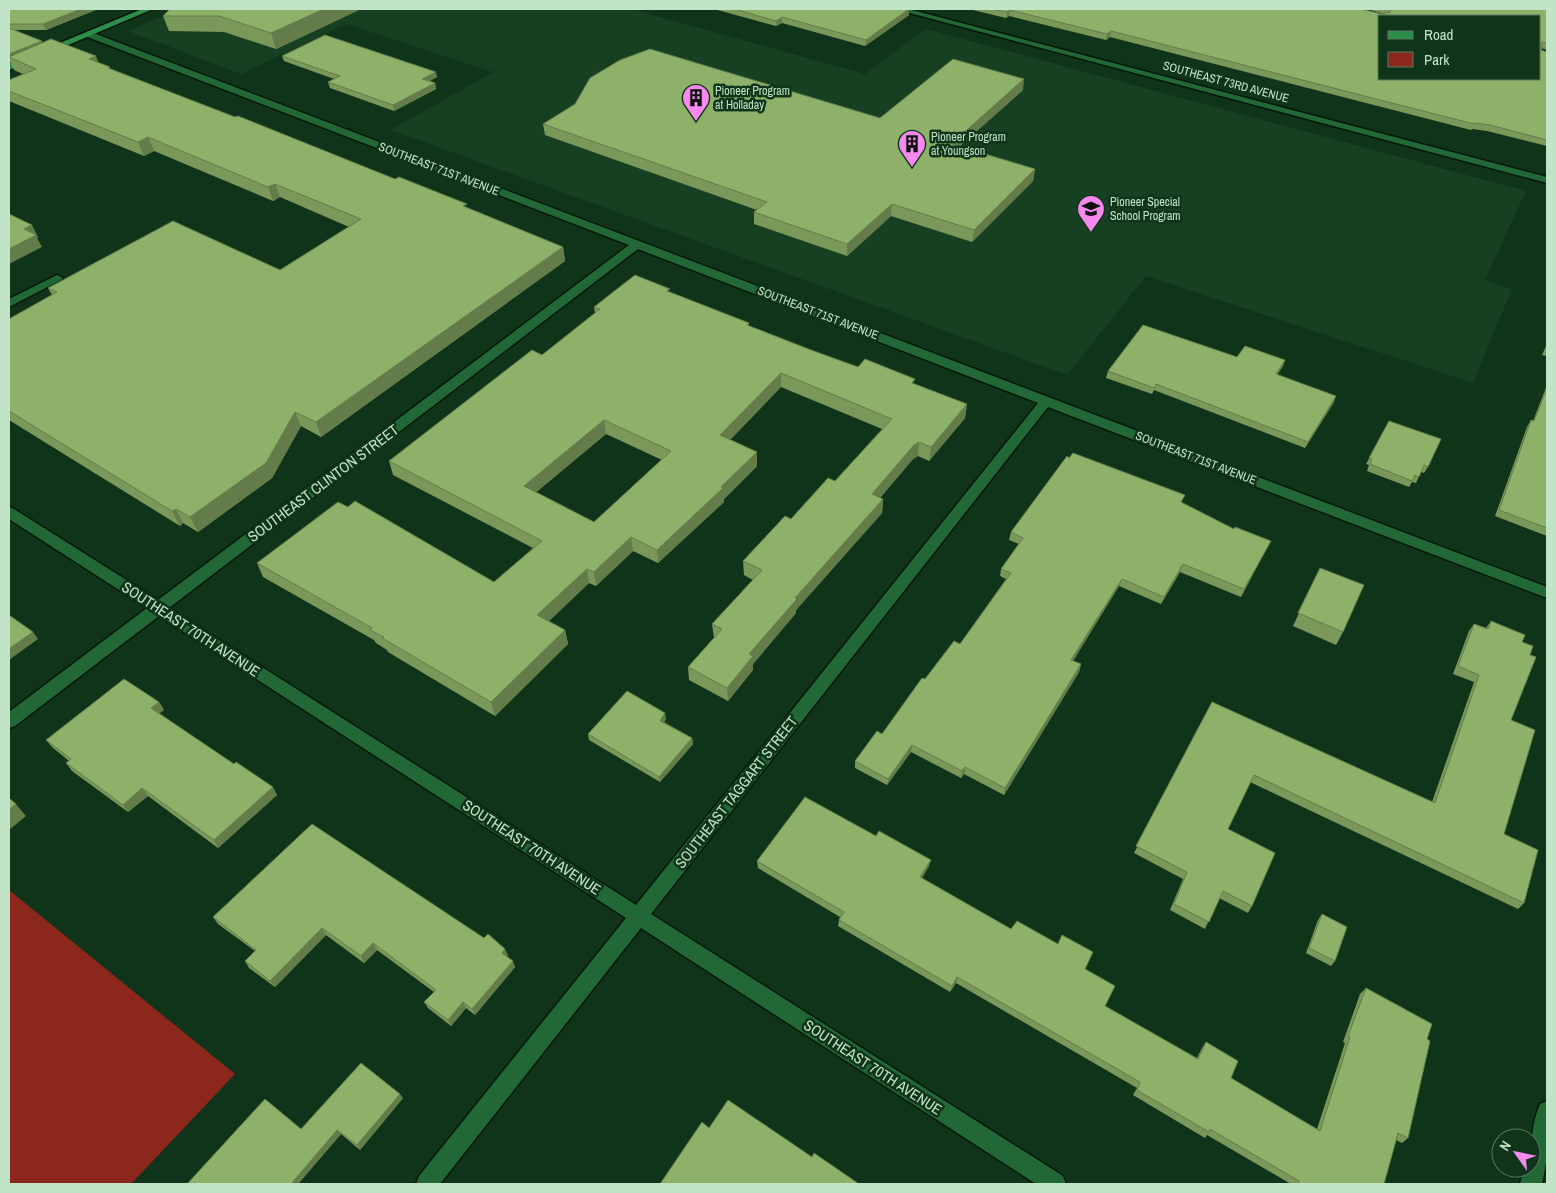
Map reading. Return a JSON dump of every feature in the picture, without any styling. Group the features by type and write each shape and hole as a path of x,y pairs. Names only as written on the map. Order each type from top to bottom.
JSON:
{"main road":[{"path":"9,67 149,9"}],"street":[{"name":"SOUTHEAST 73RD AVENUE","path":"899,9 1547,180"},
{"path":"934,18 947,9"},
{"name":"SOUTHEAST 71ST AVENUE","path":"88,34 1547,593"},
{"name":"SOUTHEAST CLINTON STREET","path":"9,721 638,244"},
{"path":"9,304 57,278"},
{"name":"SOUTHEAST TAGGART STREET","path":"427,1184 1046,401"},
{"name":"SOUTHEAST 70TH AVENUE","path":"9,512 1055,1184"},
{"path":"1531,1184 1547,1111"}],"shaded area":[{"name":"Pioneer Special School Program","path":"180,9 631,9 865,74 926,29 1526,191 1485,280 1512,289 1473,383 1146,276 1067,375 391,130 493,72 346,24 241,74 128,31"}],"green space":[{"path":"9,890 235,1074 131,1184 9,1184"}],"building":[{"path":"9,9 81,9 43,24 9,24"},
{"path":"170,9 324,9 271,33 219,16 163,16"},
{"path":"734,9 909,9 866,40 782,17 776,21"},
{"path":"992,9 1361,9 1382,14 1390,12 1391,9 1547,9 1547,43 1542,42 1541,50 1547,52 1547,140 1490,125 1474,124 1111,31 1107,34 1010,10 1007,12"},
{"path":"9,28 42,41 9,54"},
{"path":"325,35 436,72 422,79 435,83 393,105 328,82 340,76 282,56"},
{"path":"51,39 96,56 89,59 110,67 108,68 235,117 238,116 395,179 399,177 467,204 463,206 563,247 316,422 295,412 266,463 190,517 176,509 172,511 9,411 9,319 57,292 48,288 173,221 280,270 361,219 275,184 268,187 148,137 138,142 9,91 9,80 36,69 9,57"},
{"path":"650,49 880,118 953,59 1024,79 951,144 1035,169 974,230 892,204 847,244 754,212 767,202 543,124 575,104 590,78 620,60"},
{"path":"9,214 32,225 24,229 36,235 9,249"},
{"path":"635,275 670,289 667,291 811,350 858,367 865,359 915,379 912,383 967,404 931,447 919,442 914,445 872,494 883,499 795,598 797,599 749,654 753,656 727,688 688,667 722,629 712,624 762,570 743,561 785,516 791,519 828,478 835,481 892,419 781,373 720,435 757,452 721,487 723,488 657,550 631,537 594,572 587,569 537,615 565,630 491,702 382,638 384,637 370,630 372,628 257,563 338,502 348,507 355,501 494,582 542,541 389,461 532,350 542,355 600,309 594,307","holes":["604,420 671,451 594,522 524,486"]},
{"path":"1143,325 1237,357 1245,346 1285,360 1276,374 1336,396 1308,442 1156,384 1154,388 1108,371"},
{"path":"1547,388 1547,528 1499,510 1531,420 1534,421"},
{"path":"1389,421 1441,439 1428,467 1424,465 1419,477 1415,475 1412,481 1370,464 1372,459 1369,458"},
{"path":"1073,453 1185,495 1181,502 1234,529 1235,527 1271,541 1244,589 1183,564 1164,597 1122,579 1071,660 1081,664 1005,788 965,767 962,771 912,745 888,779 855,761 877,731 882,734 922,678 925,679 954,641 960,644 1011,573 1001,569 1023,538 1011,532 1067,456 1069,458"},
{"path":"1320,568 1364,585 1343,632 1298,613"},
{"path":"9,615 33,632 9,649"},
{"path":"1491,621 1525,635 1522,642 1533,646 1530,655 1536,657 1511,720 1535,730 1504,834 1538,850 1524,903 1254,775 1228,829 1275,853 1252,906 1223,891 1209,922 1174,904 1187,872 1136,846 1212,702 1435,803 1479,675 1458,666 1474,624 1488,629"},
{"path":"124,679 159,702 151,708 234,764 236,762 273,787 214,840 142,788 123,805 66,763 71,759 46,740"},
{"path":"627,691 665,713 660,721 692,738 659,777 588,734"},
{"path":"805,797 876,836 879,831 931,860 920,877 1011,929 1017,921 1058,944 1062,935 1093,952 1085,969 1115,986 1105,1006 1198,1059 1206,1042 1238,1061 1231,1078 1320,1131 1350,1037 1348,1036 1366,988 1432,1024 1427,1039 1430,1041 1408,1138 1398,1133 1384,1184 1298,1184 1299,1181 1210,1129 1209,1132 1137,1090 1140,1082 957,977 952,986 839,920 844,912 757,861"},
{"path":"9,798 16,804 9,810"},
{"path":"312,824 484,938 488,934 505,949 502,953 513,961 472,1009 463,1002 448,1020 424,1002 436,990 373,943 361,956 322,928 270,981 245,961 256,950 213,917"},
{"path":"1322,914 1347,927 1335,961 1309,948"},
{"path":"361,1063 400,1094 357,1145 337,1130 291,1184 187,1184 265,1099 301,1129"},
{"path":"728,1100 812,1157 814,1153 859,1184 660,1184 702,1122 709,1128"}],"place":[{"name":"Pioneer Program at Holladay","path":"696,122"},
{"name":"Pioneer Program at Youngson","path":"912,168"},
{"name":"Pioneer Special School Program","path":"1091,233"}]}
